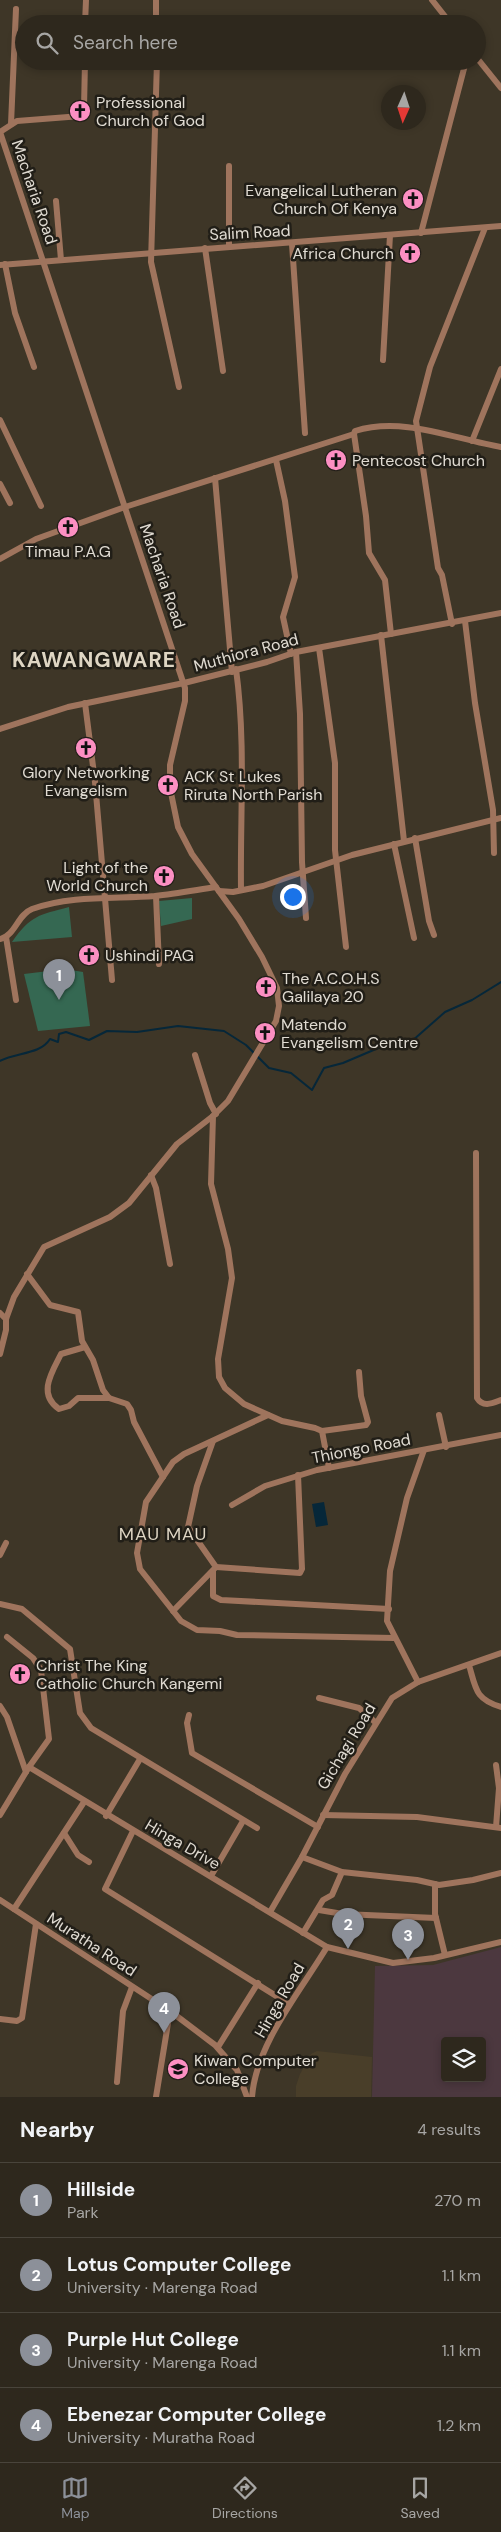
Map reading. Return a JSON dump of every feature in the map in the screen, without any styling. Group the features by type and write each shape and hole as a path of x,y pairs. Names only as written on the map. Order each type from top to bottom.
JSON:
{"street":[{"path":"85,15 86,0"},
{"path":"156,0 156,15"},
{"path":"432,0 444,15"},
{"path":"16,9 16,15"},
{"path":"11,124 15,32"},
{"path":"486,69 501,88"},
{"path":"0,132 18,121 81,116 84,108 85,70"},
{"path":"157,70 153,270 179,387"},
{"path":"421,233 464,70"},
{"name":"Macharia Road","path":"0,132 184,683 185,701 172,752 170,788 182,837 258,950 277,988 279,1006 276,1021 263,1044 251,1059 242,1080 228,1101 214,1115"},
{"path":"229,166 229,247"},
{"path":"56,201 61,260"},
{"name":"Salim Road","path":"2,264 205,248 292,244 501,226"},
{"path":"452,624 442,575 438,568 416,428 418,409 430,367 484,228"},
{"path":"383,360 390,236"},
{"path":"292,244 305,433"},
{"path":"205,248 223,371"},
{"path":"2,264 14,313 34,367"},
{"path":"472,441 501,369"},
{"path":"0,420 40,506"},
{"path":"0,559 36,539 125,507 276,460 354,434 355,431 369,427 416,428 501,447"},
{"path":"354,434 366,516 369,552 385,580 391,634"},
{"path":"276,460 285,501 295,577 283,616 293,653 300,714 302,871 306,918"},
{"path":"215,478 234,670 241,706 241,889"},
{"path":"0,484 10,503"},
{"name":"Muthiora Road","path":"0,729 85,703 184,683 293,653 381,635 452,624 501,613"},
{"path":"465,621 493,820 494,853"},
{"path":"381,635 404,841"},
{"path":"319,648 334,763 336,860 346,947"},
{"path":"85,703 95,782 112,980"},
{"path":"16,1000 3,938 11,933 21,916 32,909 64,901 156,896 217,889 233,892 263,886 336,860 404,841 501,818"},
{"path":"415,838 429,921 434,935"},
{"path":"394,844 414,938"},
{"path":"156,896 159,964"},
{"path":"195,1055 214,1115 211,1184 232,1272 230,1299 218,1359 219,1377 225,1388 233,1396 268,1415 322,1431 366,1426 368,1422 361,1396 359,1372"},
{"path":"0,1354 6,1330 6,1319 14,1297 44,1247 110,1217 128,1203 178,1144 214,1115"},
{"path":"476,1153 477,1398 479,1402 487,1404 501,1400"},
{"path":"151,1175 156,1188 170,1264"},
{"path":"27,1274 50,1305 78,1312 84,1347 93,1360 103,1390 109,1398"},
{"path":"0,1313 6,1319"},
{"path":"84,1347 61,1354 48,1385 47,1394 50,1404 58,1409 69,1406 78,1398 109,1398 127,1404 131,1410 134,1422 163,1477"},
{"path":"268,1415 184,1454 173,1462 146,1502 138,1561 142,1571 173,1611 189,1627 197,1630 220,1631 237,1635 394,1638"},
{"path":"439,1415 446,1447"},
{"path":"322,1431 329,1468"},
{"name":"Thiongo Road","path":"232,1505 265,1486 298,1475 501,1435"},
{"path":"213,1441 197,1486 188,1527 214,1569 213,1596 221,1600 389,1609"},
{"path":"418,1682 387,1621 390,1571 407,1498 424,1450"},
{"path":"173,1611 214,1569 300,1573 302,1560 298,1475"},
{"path":"0,1555 6,1543"},
{"path":"0,1604 22,1608 70,1649 80,1712 91,1728 257,1828"},
{"path":"0,1815 27,1770 49,1739 41,1670 33,1658 7,1637"},
{"name":"Gichagi Road","path":"270,1912 375,1722 392,1698 418,1682 501,1653"},
{"path":"469,1665 476,1692 483,1700 501,1707"},
{"path":"320,1698 358,1708 375,1722"},
{"path":"0,1706 7,1717 27,1770"},
{"path":"189,1715 187,1723 192,1753 318,1827"},
{"path":"106,1816 140,1759"},
{"path":"322,1815 417,1817 499,1828 496,1765"},
{"name":"Hinga Drive","path":"27,1770 211,1876 327,1947 383,1962 404,1962 501,1942"},
{"path":"14,1910 84,1802"},
{"path":"211,1876 243,1820"},
{"path":"133,1831 105,1889 289,2004"},
{"path":"64,1832 78,1855 89,1862"},
{"path":"302,1857 342,1872 446,1885 501,1873"},
{"path":"303,1933 319,1910 323,1900 333,1892 342,1872"},
{"path":"435,1884 434,1903 436,1918 445,1955"},
{"name":"Muratha Road","path":"0,1900 170,2011 218,2047 237,2070 247,2097"},
{"path":"319,1910 343,1914 436,1918"},
{"path":"0,2020 17,2021 22,2018 36,1924"},
{"name":"Hinga Road","path":"252,2097 257,2069 289,2004 327,1947"},
{"path":"218,2047 258,1983"},
{"path":"116,2082 123,2011 132,1987"},
{"path":"156,2097 170,2011"}],"shaded area":[{"path":"501,1947 501,2097 372,2097 375,1966 433,1965"},
{"path":"317,2051 372,2057 371,2097 296,2097 296,2086 300,2074 311,2054"}],"green space":[{"path":"192,898 192,919 161,926 159,901"},
{"path":"69,907 72,937 12,942 25,926 36,917"},
{"path":"65,969 83,972 90,1026 38,1031 24,974"}],"water":[{"path":"324,1502 328,1525 316,1527 312,1504"}],"waterway":[{"path":"0,1061 34,1051 46,1044 50,1039 58,1042 59,1034 66,1032 89,1040 107,1031 137,1032 178,1026 224,1031 246,1045 269,1068 291,1073 312,1090 324,1068 343,1063 383,1046 412,1041 445,1012 472,1000 501,982"}],"place":[{"name":"Professional Church of God","path":"80,111"},
{"name":"Evangelical Lutheran Church Of Kenya","path":"413,199"},
{"name":"Africa Church","path":"410,253"},
{"name":"Pentecost Church","path":"336,460"},
{"name":"Timau P.A.G","path":"68,527"},
{"name":"Glory Networking Evangelism","path":"86,748"},
{"name":"ACK St Lukes Riruta North Parish","path":"168,785"},
{"name":"Light of the World Church","path":"164,876"},
{"name":"Ushindi PAG","path":"89,955"},
{"name":"The A.C.O.H.S Galilaya 20","path":"266,987"},
{"name":"Hillside","path":"59,1000"},
{"name":"Matendo Evangelism Centre","path":"265,1033"},
{"name":"Christ The King Catholic Church Kangemi","path":"20,1674"},
{"name":"Lotus Computer College","path":"348,1949"},
{"name":"Purple Hut College","path":"408,1960"},
{"name":"Ebenezar Computer College","path":"164,2033"},
{"name":"Kiwan Computer College","path":"178,2069"}],"district":[{"name":"KAWANGWARE","path":"94,660"},
{"name":"MAU MAU","path":"163,1534"}]}
